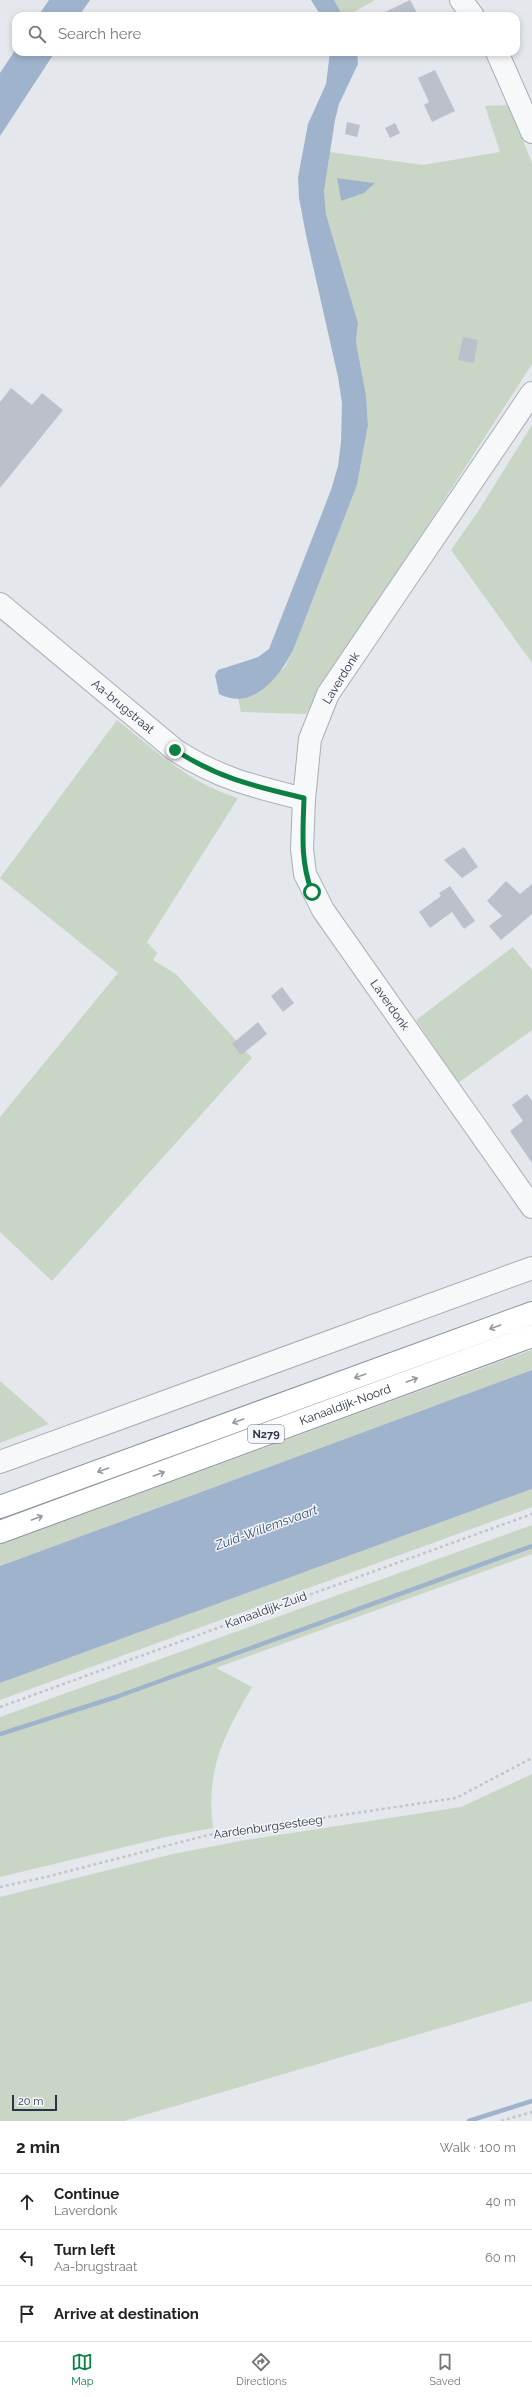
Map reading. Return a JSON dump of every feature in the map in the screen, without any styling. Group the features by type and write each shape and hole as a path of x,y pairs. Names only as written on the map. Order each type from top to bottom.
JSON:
{"highway":[{"name":"Kanaaldijk-Noord","path":"0,1507 532,1313"},
{"name":"Kanaaldijk-Noord","path":"0,1532 532,1336"}],"street":[{"path":"461,0 470,12"},
{"path":"499,56 532,132"},
{"name":"Laverdonk","path":"532,393 328,694 310,739 304,798 302,849 305,874 312,892 532,1207"},
{"name":"Aa-brugstraat","path":"0,604 175,750 202,768 235,781 304,798"},
{"path":"0,1462 532,1268"}],"path":[{"name":"Kanaaldijk-Zuid","path":"0,1707 532,1514"},
{"name":"Aardenburgsesteeg","path":"0,1887 46,1877 208,1835 456,1798 532,1758"},
{"path":"501,2121 532,2112"}],"green space":[{"path":"334,0 375,0 354,12 341,12"},
{"path":"509,105 532,163 532,364 306,714 241,712 238,698 248,696 285,667 294,648 357,485 368,425 366,395 356,342 358,323 326,214 324,191 330,152 423,165 500,152 485,106","holes":["337,178 375,183 341,201"]},
{"path":"532,425 532,663 451,550 481,507"},
{"path":"117,720 159,754 189,775 221,792 238,798 147,942 157,953 153,960 176,974 252,1058 52,1281 0,1232 0,1117 118,973 0,878"},
{"path":"513,947 532,970 532,1030 458,1083 416,1020"},
{"path":"532,1350 532,1370 0,1566 0,1544"},
{"path":"0,1381 49,1424 0,1443"},
{"path":"532,1489 532,1507 0,1700 0,1683"},
{"path":"532,1525 532,1554 216,1668 252,1687 225,1738 219,1754 212,1788 211,1807 213,1828 170,1836 0,1877 0,1717"},
{"path":"532,1774 532,2001 124,2121 0,2121 0,1897 173,1854 240,1841 461,1807"}],"water":[{"path":"49,0 90,0 82,12 41,12"},
{"path":"311,0 334,0 341,12 318,12"},
{"path":"12,55 52,56 0,136 0,73"},
{"path":"330,56 357,56 358,64 339,104 335,120 324,191 326,214 358,323 356,342 366,395 368,425 357,485 294,648 282,669 265,688 244,698 232,698 219,694 215,675 218,670 258,657 269,649 331,490 338,466 341,442 342,403 338,377 306,235 299,198 298,177 308,124 326,84"},
{"path":"337,178 375,183 364,193 341,201"},
{"name":"Zuid-Willemsvaart","path":"532,1370 532,1489 0,1683 0,1566"}],"building":[{"path":"410,0 416,12 385,12"},
{"path":"435,70 455,111 432,122 424,105 429,102 418,78"},
{"path":"347,122 360,125 357,137 345,134"},
{"path":"395,123 400,133 390,138 385,128"},
{"path":"463,337 478,340 474,363 458,360"},
{"path":"11,388 32,405 42,393 63,410 0,488 0,402"},
{"path":"464,847 478,867 462,878 444,860"},
{"path":"506,881 520,894 532,884 532,914 501,940 489,926 502,916 487,901"},
{"path":"450,886 475,921 464,929 452,912 430,928 419,912 441,896 439,893"},
{"path":"282,987 294,1003 283,1012 271,996"},
{"path":"258,1022 267,1034 241,1055 232,1044"},
{"path":"527,1094 532,1101 532,1163 510,1131 523,1121 512,1105"}],"waterway":[{"path":"0,1734 116,1697 532,1546"},
{"path":"469,2121 532,2101"}],"route":[{"path":"175,750 202,768 235,781 304,798 302,849 305,874 312,892"}]}
